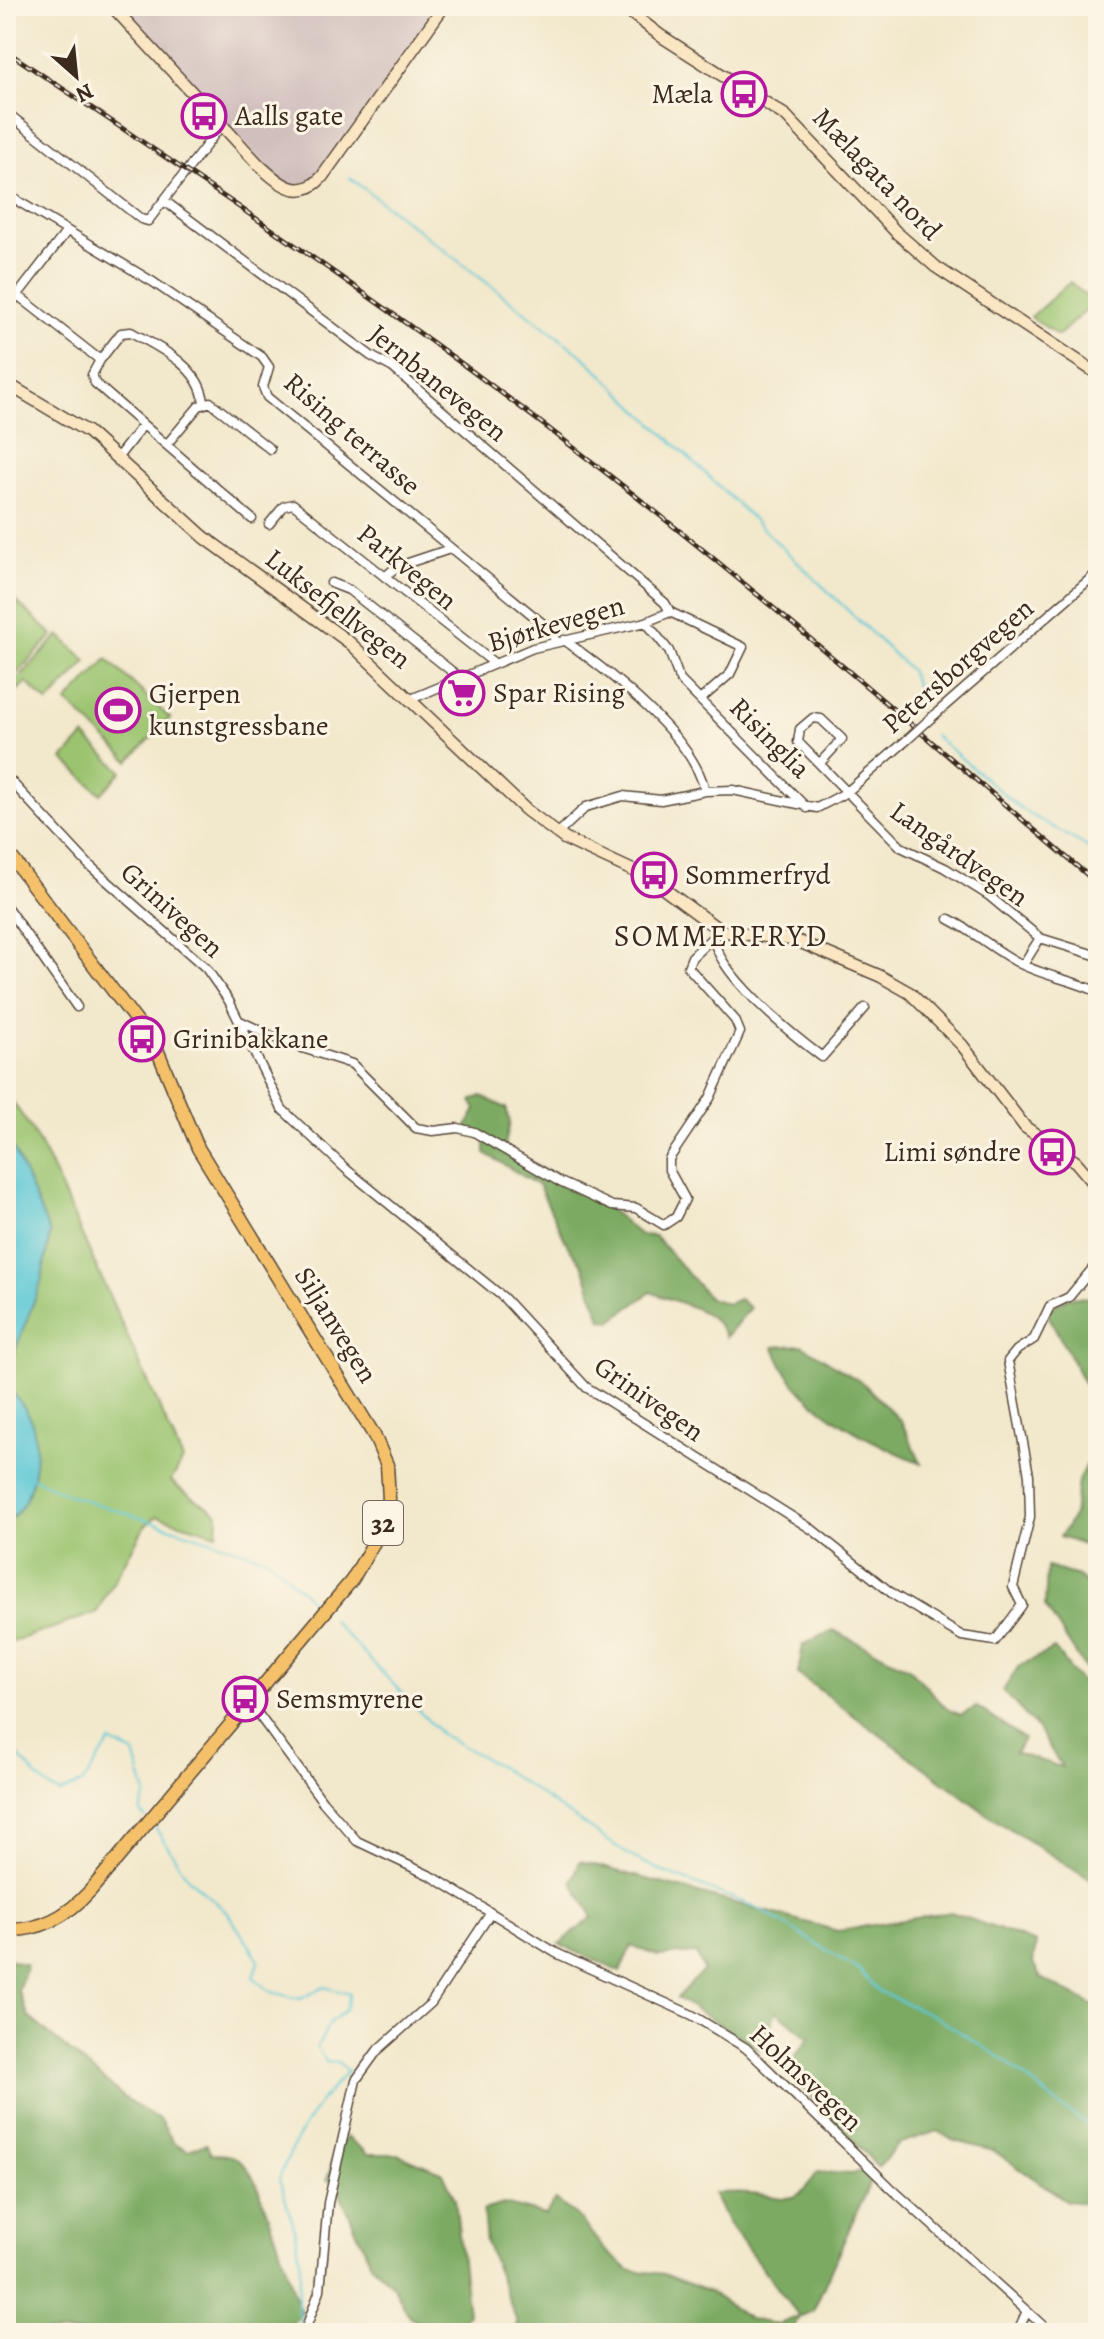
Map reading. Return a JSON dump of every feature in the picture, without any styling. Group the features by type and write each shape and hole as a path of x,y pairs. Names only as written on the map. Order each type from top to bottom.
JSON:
{"main road":[{"path":"112,6 221,126 282,185 298,190 313,185 444,6"},
{"name":"Mælagata nord","path":"622,6 659,35 786,116 897,233 936,267 1098,374"},
{"name":"Luksefjellvegen","path":"6,383 65,417 118,457 204,537 336,631 526,810 557,834 649,878 715,932 795,940 880,976 910,993 962,1045 1025,1127 1076,1162 1098,1188"},
{"name":"Siljanvegen","path":"6,850 156,1047 198,1148 385,1457 389,1499 372,1547 343,1593 149,1822 67,1913 36,1927 6,1930"}],"street":[{"path":"6,112 141,219 151,220 221,126"},
{"name":"Rising terrasse","path":"6,194 153,282 262,357 268,364 263,387 267,397 560,640 609,672 636,697 697,767 705,791"},
{"name":"Jernbanevegen","path":"166,202 362,349 393,368 665,603 670,612"},
{"path":"6,310 67,231"},
{"path":"6,286 100,360"},
{"path":"167,444 204,402 202,386 194,374 131,332 122,332 100,360 92,379 202,479 252,519"},
{"path":"204,402 212,403 270,449"},
{"path":"118,457 143,425"},
{"name":"Parkvegen","path":"269,524 284,506 293,504 494,663"},
{"path":"385,577 396,567 450,549"},
{"name":"Petersborgvegen","path":"807,808 817,808 847,792 1098,572"},
{"path":"331,583 349,590 459,677"},
{"name":"Bjørkevegen","path":"411,699 494,663 560,640 646,622 670,612"},
{"name":"Risinglia","path":"670,612 743,647 730,674 700,700"},
{"name":"Risinglia","path":"646,622 669,651 680,680 807,808"},
{"name":"Petersborgvegen","path":"820,763 842,739 821,719 813,718 800,729 797,738 820,763 847,792"},
{"name":"Grinivegen","path":"6,776 97,873 197,958 221,987 282,1109 346,1169 503,1297 586,1387 813,1530 894,1595 949,1629 975,1640 995,1641 1022,1605 1013,1587 1030,1517 1029,1475 1008,1361 1017,1350 1034,1339 1050,1306 1069,1297 1098,1262"},
{"path":"557,834 586,807 611,798 661,800 705,791 733,790 807,808"},
{"name":"Langårdvegen","path":"847,792 894,842 988,895 1040,938 1098,956"},
{"path":"6,906 77,1007"},
{"name":"Langårdvegen","path":"949,919 1023,965 1069,978 1098,992"},
{"path":"240,1021 284,1042 352,1064 416,1128 433,1131 458,1128 474,1132 547,1175 612,1206 636,1208 657,1224 669,1223 681,1210 685,1199 669,1170 669,1159 710,1098 740,1032 735,1020 688,967 692,957 715,932 724,960 753,995 822,1057 865,1008"},
{"path":"1023,965 1040,938"},
{"name":"Holmsvegen","path":"250,1703 323,1802 357,1841 433,1877 556,1953 692,2015 746,2048 891,2188 1051,2333"},
{"path":"305,2331 320,2290 328,2203 356,2080 377,2051 431,2003 490,1914"},
{"path":"1017,2333 1027,2311"}],"shaded area":[{"path":"112,6 444,6 309,187 287,188"}],"green space":[{"path":"1070,282 1093,303 1058,336 1031,317"},
{"path":"6,592 53,635 8,683 6,682"},
{"path":"59,635 87,661 48,703 26,682 18,690 12,685"},
{"name":"Gjerpen kunstgressbane","path":"107,659 170,718 129,761 67,702"},
{"path":"84,736 122,771 101,794 63,759"},
{"path":"6,1092 32,1130 51,1166 183,1460 171,1481 218,1514 217,1534 157,1516 145,1526 96,1613 6,1644"},
{"path":"481,1096 506,1108 510,1122 504,1149 599,1200 640,1235 655,1236 709,1298 728,1304 739,1299 750,1308 726,1337 704,1312 651,1292 611,1321 601,1319 583,1266 568,1246 539,1186 485,1153 485,1140 466,1129 476,1109 471,1101"},
{"path":"1069,1297 1098,1298 1098,1409 1046,1311"},
{"path":"802,1345 864,1384 901,1421 921,1463 856,1432 815,1404 784,1368 774,1347"},
{"path":"1098,1439 1098,1543 1089,1547 1060,1537 1074,1515 1078,1481"},
{"path":"1047,1567 1078,1576 1098,1597 1098,1673 1088,1673 1045,1606"},
{"path":"833,1630 909,1668 947,1709 961,1715 977,1707 1024,1739 1015,1753 1062,1767 1037,1728 1003,1691 1019,1666 1054,1649 1098,1703 1098,1884 992,1818 798,1674 803,1645"},
{"path":"580,1861 838,1931 951,1912 1036,1943 1033,1963 1041,1978 1098,2008 1098,2204 1067,2201 994,2151 952,2140 938,2131 900,2143 878,2167 785,2070 809,2038 776,2011 761,2050 677,1998 704,1970 696,1953 658,1956 631,1946 620,1972 559,1944 593,1917 572,1882"},
{"path":"6,1958 27,1965 18,1991 29,2017 131,2103 159,2119 174,2143 188,2150 206,2144 211,2154 234,2157 249,2171 266,2208 301,2312 285,2333 6,2333"},
{"path":"347,2137 368,2154 398,2154 443,2173 455,2199 468,2314 456,2329 434,2333 409,2316 394,2287 371,2264 336,2184 327,2180 337,2146"},
{"path":"865,2170 874,2173 813,2311 799,2317 791,2333 515,2333 517,2322 486,2242 483,2210 504,2204 545,2215 556,2200 580,2219 604,2249 629,2270 664,2274 709,2292 749,2319 777,2325 799,2316 728,2223 713,2193 787,2198 799,2194 818,2172 852,2174"}],"water":[{"path":"6,1139 13,1147 50,1233 41,1283 6,1374"},
{"path":"6,1384 29,1415 36,1447 29,1490 16,1514 6,1522"}],"waterway":[{"path":"350,178 584,357 910,670 918,691 917,706"},
{"path":"934,735 1021,809 1098,853"},
{"path":"31,1477 69,1495 269,1559 315,1604"},
{"path":"332,1620 441,1734 495,1764 629,1855 661,1871 756,1907 859,1970 878,1991 934,2016 1003,2059 1060,2106 1098,2131"},
{"path":"6,1744 39,1779 60,1793 84,1782 110,1742 134,1753 146,1794 140,1812 145,1817"},
{"path":"153,1824 188,1878 227,1912 259,1960 253,1977 271,1992 300,1999 324,1987 350,1994 345,2010 330,2022 317,2048 327,2063 338,2062 348,2071 307,2121 279,2179 298,2249 298,2307 302,2328"}],"railway":[{"path":"6,51 299,248 513,402 714,559 1098,884"}],"place":[{"name":"Mæla","path":"744,94"},
{"name":"Aalls gate","path":"204,116"},
{"name":"Spar Rising","path":"462,693"},
{"name":"Gjerpen kunstgressbane","path":"118,710"},
{"name":"Sommerfryd","path":"654,875"},
{"name":"Grinibakkane","path":"142,1039"},
{"name":"Limi søndre","path":"1052,1152"},
{"name":"Semsmyrene","path":"245,1699"}],"district":[{"name":"SOMMERFRYD","path":"721,936"}]}
